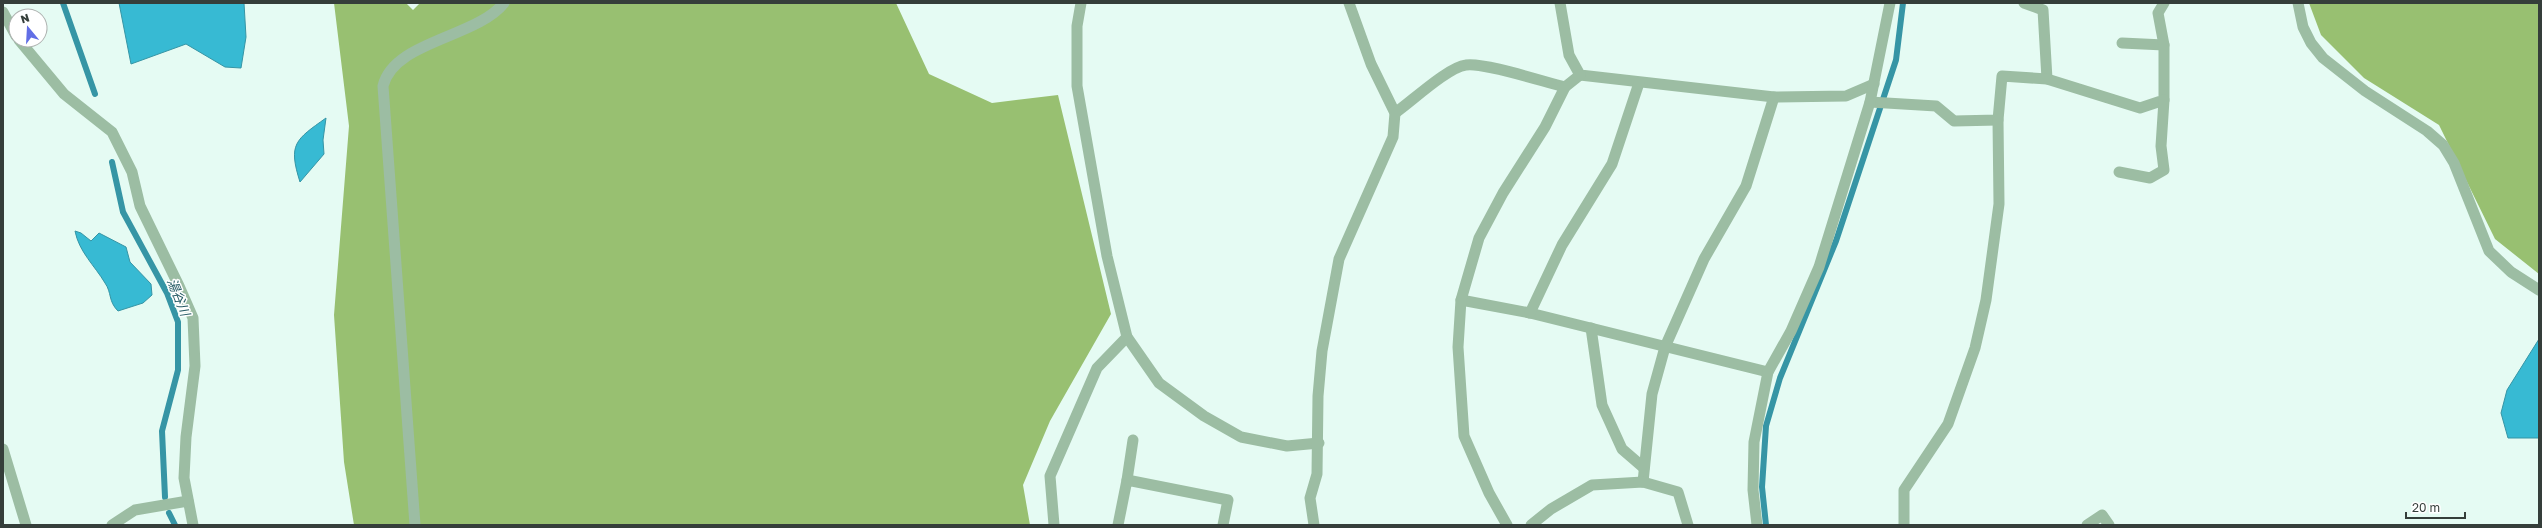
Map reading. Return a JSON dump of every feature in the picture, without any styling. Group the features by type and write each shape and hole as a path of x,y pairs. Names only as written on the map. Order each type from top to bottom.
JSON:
{"street":[{"path":"415,525 383,86 385,78 401,59 484,20 504,3"},
{"path":"1081,3 1077,26 1077,86 1107,256 1127,337 1159,383 1204,416 1241,437 1287,446 1319,443"},
{"path":"1314,525 1310,498 1317,474 1319,443 1318,396 1322,351 1339,259 1393,137 1395,113 1371,64 1349,3"},
{"path":"1560,3 1569,55 1580,75"},
{"path":"1757,525 1753,490 1754,442 1768,372 1791,331 1819,267 1870,102 1890,3"},
{"path":"2024,3 2043,10 2047,79"},
{"path":"2119,172 2150,178 2164,170 2161,146 2164,100 2164,45 2158,13 2164,3"},
{"path":"2298,3 2303,27 2311,43 2323,58 2365,91 2427,131 2443,145 2454,163 2489,251 2511,272 2539,290"},
{"path":"3,12 8,21"},
{"path":"2122,43 2164,45"},
{"path":"26,48 64,94 112,132 132,172 140,206 180,286 193,318 195,366 186,437 184,478 193,525"},
{"path":"1395,113 1443,76 1465,65 1486,67 1564,87"},
{"path":"1507,525 1489,493 1464,436 1458,347 1461,300 1479,238 1503,193 1545,127 1564,87 1580,75 1639,83 1774,97 1846,96 1874,84"},
{"path":"1904,525 1904,490 1948,424 1975,348 1986,300 1999,204 1998,120 2002,76 2047,79 2140,108 2164,100"},
{"path":"1530,313 1562,245 1612,164 1639,83"},
{"path":"1643,482 1652,394 1665,347 1704,259 1746,186 1774,97"},
{"path":"1870,102 1936,106 1954,121 1998,120"},
{"path":"1461,300 1530,313 1768,372"},
{"path":"1591,328 1602,405 1622,449 1644,468"},
{"path":"1054,525 1050,476 1097,368 1127,337"},
{"path":"1118,525 1133,440"},
{"path":"3,449 26,525"},
{"path":"1127,480 1228,500 1223,525"},
{"path":"1531,525 1551,509 1592,485 1643,482 1678,492 1688,525"},
{"path":"112,525 135,510 188,501"},
{"path":"2087,525 2102,516 2110,525"}],"green space":[{"path":"334,3 406,3 413,10 420,3 896,3 929,74 992,103 1058,95 1111,314 1050,421 1023,485 1030,525 354,525 344,462 334,315 349,126"},
{"path":"2309,3 2539,3 2539,274 2495,239 2439,125 2364,78 2321,35"}],"water":[{"path":"119,3 244,3 246,37 241,68 225,67 186,44 131,64"},
{"path":"326,118 323,140 324,154 300,182 295,159 297,144 307,132"},
{"path":"75,231 81,233 91,241 99,233 126,247 130,262 151,284 152,295 143,303 118,311 113,304 107,287 80,246"},
{"path":"2539,339 2539,438 2508,438 2501,413 2507,390"}],"waterway":[{"name":"湯谷川","path":"63,3 95,94"},
{"path":"1766,525 1762,487 1766,426 1780,378 1836,241 1896,60 1903,3"},
{"name":"湯谷川","path":"112,162 123,212 167,293 178,322 178,370 162,431 165,497"},
{"name":"湯谷川","path":"169,513 175,525"}]}
